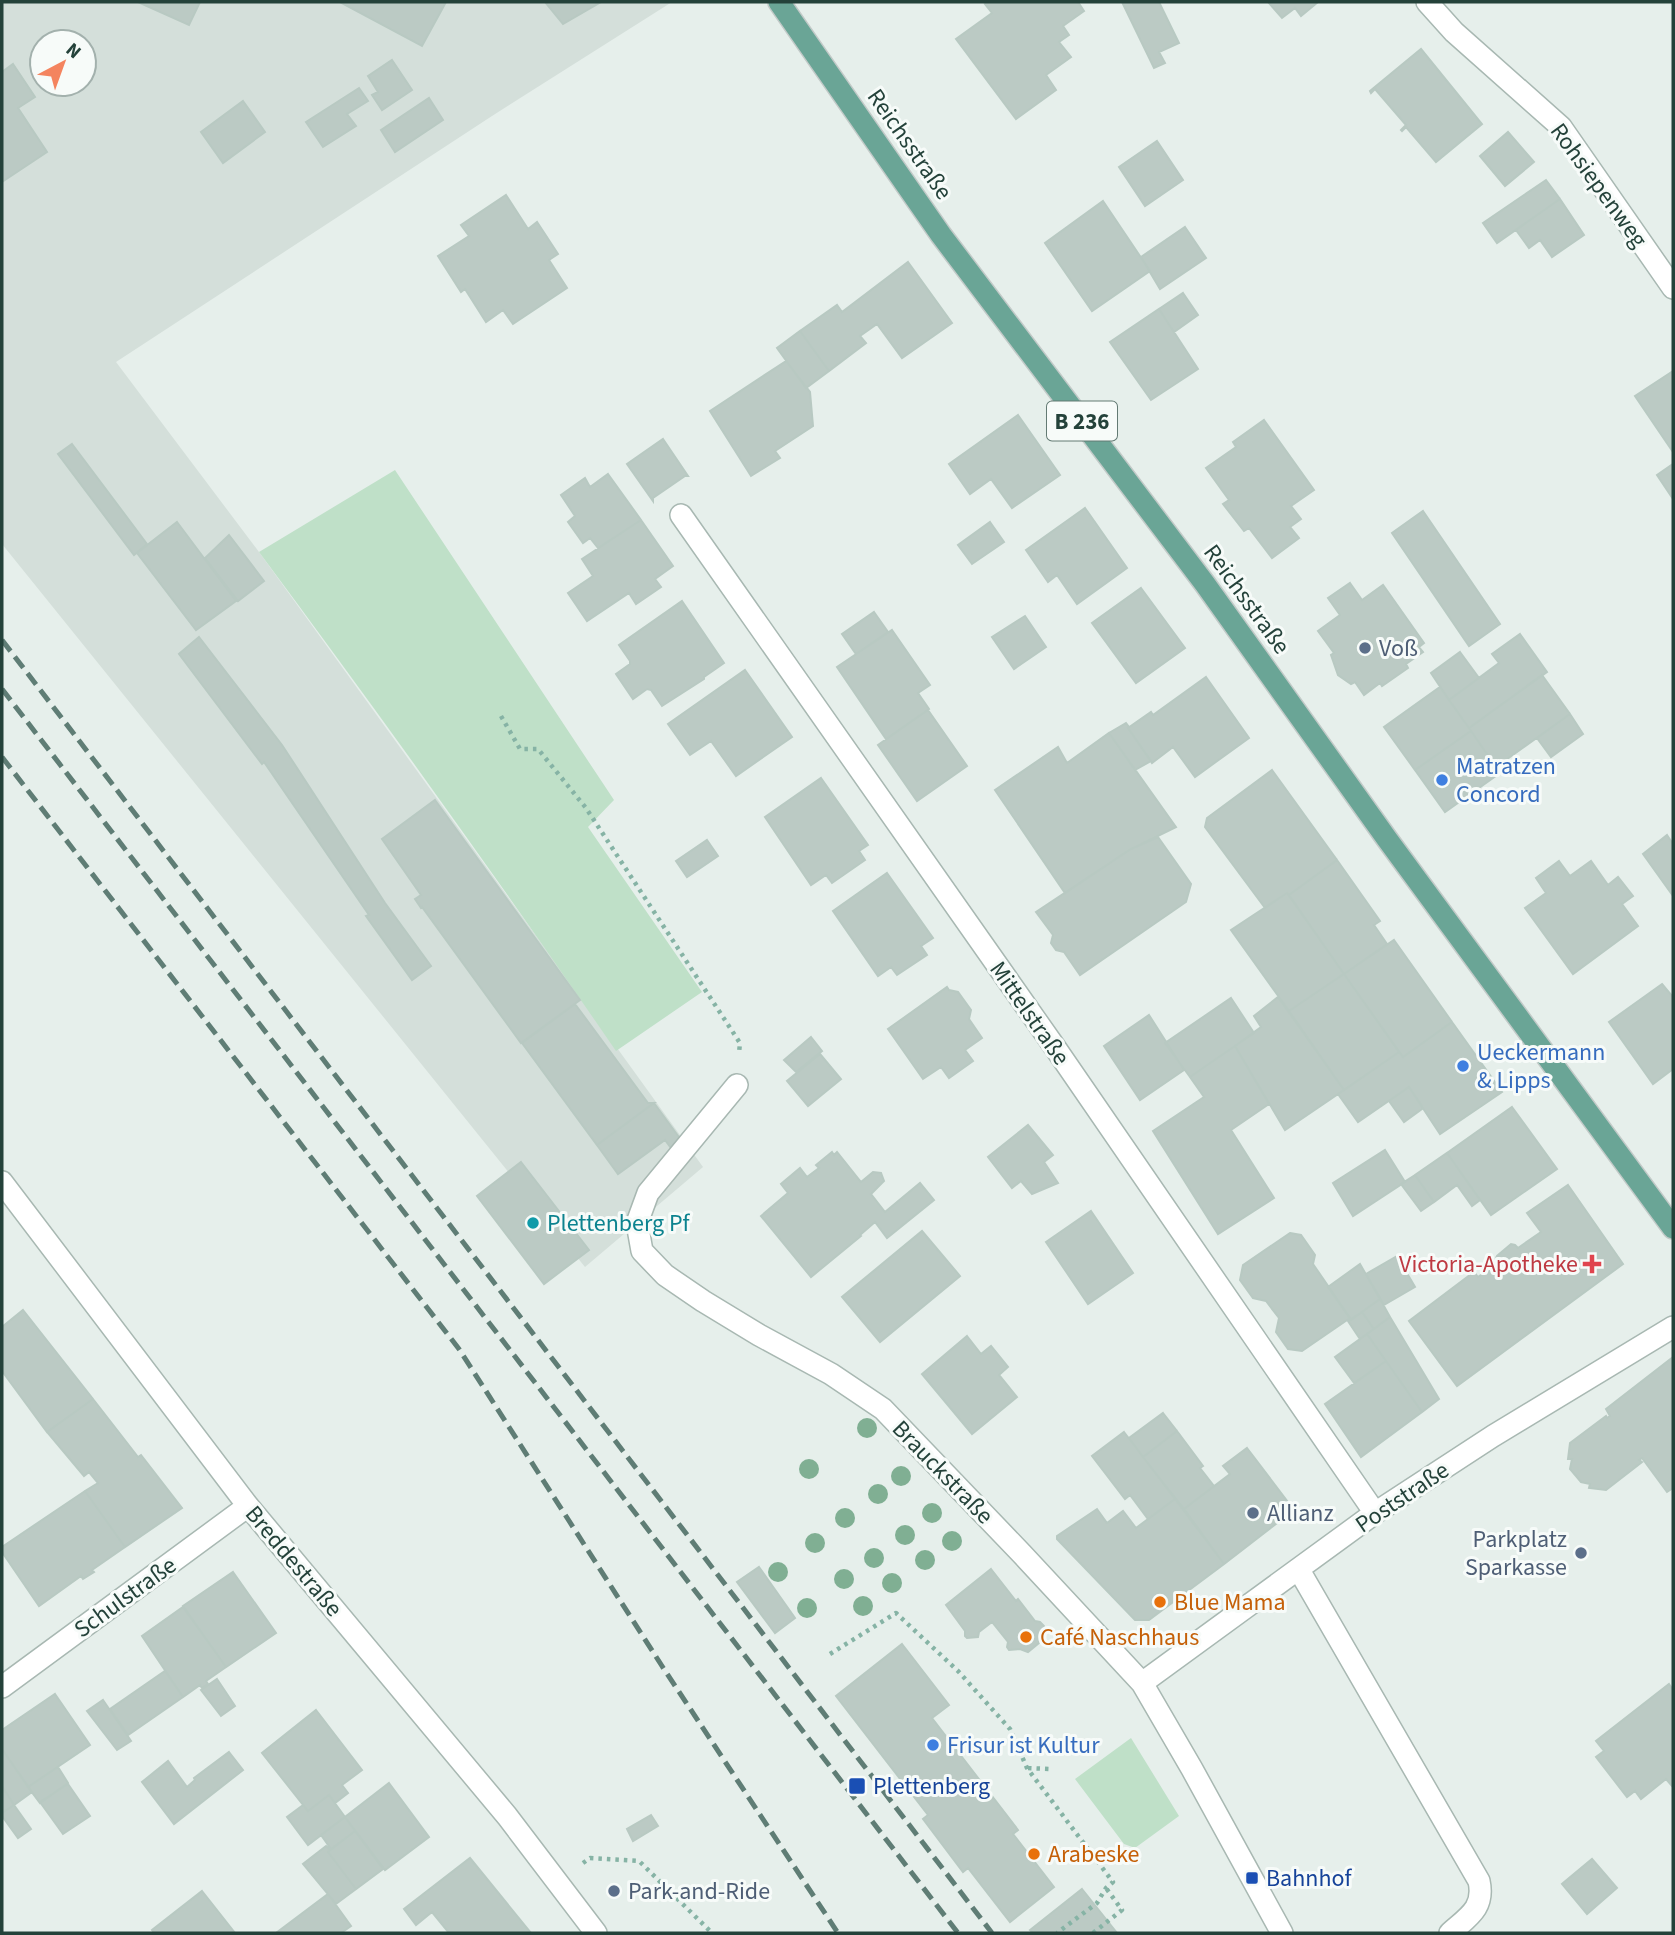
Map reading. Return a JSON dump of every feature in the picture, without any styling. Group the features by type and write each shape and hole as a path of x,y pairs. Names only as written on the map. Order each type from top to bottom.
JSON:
{"main road":[{"name":"Reichsstraße","path":"779,2 941,235 1205,584 1395,850 1673,1228"}],"street":[{"name":"Rohsiepenweg","path":"1427,2 1454,32 1561,127 1673,288"},
{"name":"Mittelstraße","path":"681,515 1046,1034 1375,1513"},
{"name":"Brauckstraße","path":"737,1085 648,1193 636,1223 642,1251 666,1275 702,1301 831,1374 883,1409 1022,1554 1142,1683 1282,1933"},
{"name":"Breddestraße","path":"2,1182 248,1506 507,1816 595,1933"},
{"name":"Poststraße","path":"1142,1683 1375,1513 1493,1436 1673,1327"},
{"name":"Schulstraße","path":"2,1688 248,1506"},
{"path":"1299,1570 1479,1881 1482,1894 1475,1910 1450,1933"}],"path":[{"path":"501,716 520,749 538,750 586,807 740,1043 737,1085"},
{"path":"830,1654 895,1613 958,1671 1010,1729 1027,1768 1113,1882 1097,1903 1058,1933"},
{"path":"1027,1768 1049,1769"},
{"path":"557,1882 590,1858 639,1861 712,1933"},
{"path":"1093,1933 1122,1910 1106,1888"}],"shaded area":[{"path":"2,2 672,2 492,116 116,362 259,552 703,1167 585,1267 2,544"}],"green space":[{"path":"395,470 614,800 588,827 702,992 616,1051 440,800 259,552"},
{"path":"1131,1738 1179,1816 1135,1848 1124,1844 1075,1779"}],"building":[{"path":"138,2 200,2 189,25"},
{"path":"340,2 446,2 422,46"},
{"path":"545,2 601,2 563,24"},
{"path":"1078,2 1084,11 1063,26 1069,35 1059,42 1071,57 1046,75 1056,90 1016,119 956,39 992,13 985,4"},
{"path":"1122,2 1159,2 1179,43 1159,52 1165,63 1154,68"},
{"path":"1268,2 1318,2 1301,16 1295,8 1282,18"},
{"path":"1421,49 1482,124 1436,162 1406,127 1401,130 1406,125 1375,89 1371,93 1370,91"},
{"path":"392,60 412,90 382,110 372,95 378,92 368,76"},
{"path":"13,64 28,86 28,98 33,98 18,108 47,152 2,182 2,72"},
{"path":"359,88 368,101 347,114 356,126 323,147 306,122"},
{"path":"429,98 443,120 395,152 381,130"},
{"path":"243,101 265,132 223,163 201,132"},
{"path":"1508,132 1534,162 1505,186 1480,156"},
{"path":"1157,141 1183,180 1145,206 1119,167"},
{"path":"1546,180 1560,199 1497,243 1483,223"},
{"path":"506,195 528,229 537,222 558,254 549,260 567,288 513,324 503,310 486,322 465,289 461,292 438,256 469,236 461,225"},
{"path":"1560,199 1584,235 1552,257 1540,240 1529,248 1516,230"},
{"path":"1103,201 1150,271 1092,311 1045,243"},
{"path":"1185,227 1206,258 1160,289 1141,257"},
{"path":"908,262 952,323 902,358 877,324 860,336 866,343 829,371 800,331 837,305 842,312"},
{"path":"1183,293 1198,315 1174,332 1159,309"},
{"path":"1159,309 1198,369 1151,400 1110,342"},
{"path":"800,331 829,371 806,388 777,348"},
{"path":"786,361 810,392 813,426 775,451 780,458 751,476 710,411"},
{"path":"1673,371 1673,452 1635,396"},
{"path":"1018,415 1060,475 1012,508 991,479 970,494 949,464"},
{"path":"1264,420 1314,490 1291,506 1301,519 1290,527 1299,538 1272,558 1249,528 1244,531 1223,504 1229,500 1206,468 1236,447 1233,442"},
{"path":"663,439 688,476 653,498 653,501 627,464"},
{"path":"72,444 147,544 134,555 58,454"},
{"path":"1673,464 1673,499 1657,475"},
{"path":"608,474 641,520 598,548 590,538 583,543 568,522 575,516 561,495 585,478 590,487"},
{"path":"1085,508 1127,568 1077,604 1057,575 1048,582 1026,550"},
{"path":"1423,511 1500,624 1469,646 1392,533"},
{"path":"641,520 673,566 655,579 661,587 636,604 629,593 587,621 568,593 593,576 582,559"},
{"path":"177,522 236,601 196,630 137,553"},
{"path":"990,522 1004,542 972,564 958,545"},
{"path":"229,535 264,581 238,601 205,558"},
{"path":"1350,583 1362,600 1383,585 1424,643 1419,647 1423,652 1406,664 1408,668 1364,695 1355,682 1351,684 1338,675 1331,655 1334,653 1318,631 1340,615 1328,598"},
{"path":"1141,588 1185,648 1136,683 1092,623"},
{"path":"682,601 724,663 662,706 651,690 647,689 633,699 616,674 630,664 619,645"},
{"path":"874,612 888,632 856,654 842,634"},
{"path":"1025,616 1046,647 1014,669 992,637"},
{"path":"892,630 930,685 918,693 929,709 886,739 837,667"},
{"path":"1520,634 1547,672 1469,728 1449,700 1499,663 1492,654"},
{"path":"199,637 282,745 385,903 431,966 412,980 366,916 369,915 264,762 262,764 179,654"},
{"path":"1460,652 1479,678 1449,700 1431,673"},
{"path":"745,670 792,737 736,776 711,741 690,755 668,724"},
{"path":"1542,675 1570,714 1496,767 1469,728"},
{"path":"1206,677 1249,738 1195,777 1173,747 1152,763 1128,728 1151,712 1153,715"},
{"path":"1440,687 1471,731 1415,770 1384,727"},
{"path":"928,710 967,766 917,801 878,745"},
{"path":"1570,714 1583,734 1551,757 1537,738"},
{"path":"1126,723 1151,761 1135,770 1109,733"},
{"path":"1471,731 1500,773 1445,812 1415,770"},
{"path":"1109,733 1176,827 1131,849 1065,893 995,790 1058,747 1067,763"},
{"path":"1272,770 1337,860 1289,895 1287,893 1265,908 1205,827 1207,818"},
{"path":"821,778 868,845 859,851 865,860 832,883 826,875 811,885 765,817"},
{"path":"435,800 580,1000 521,1043 421,908 415,899 421,895 382,839"},
{"path":"1667,835 1673,844 1673,896 1643,854"},
{"path":"1158,837 1191,884 1186,902 1080,975 1064,952 1056,950 1051,943 1053,935 1036,912 1131,849"},
{"path":"707,840 718,856 687,877 676,861"},
{"path":"1337,860 1380,921 1374,925 1387,944 1344,974 1289,895"},
{"path":"1559,861 1570,876 1591,861 1608,885 1618,877 1633,896 1622,904 1638,926 1573,974 1525,908 1546,893 1536,878"},
{"path":"887,873 933,938 921,946 927,955 897,975 891,967 878,976 833,911"},
{"path":"1287,893 1344,974 1289,1011 1231,930"},
{"path":"1394,940 1452,1022 1403,1057 1344,974"},
{"path":"1344,974 1399,1052 1344,1090 1289,1011"},
{"path":"1662,984 1673,997 1673,1069 1653,1084 1609,1022"},
{"path":"947,987 958,992 971,1010 969,1019 982,1038 965,1050 973,1061 949,1078 941,1067 923,1079 888,1029"},
{"path":"1278,997 1344,1090 1285,1130 1235,1046 1261,1027 1254,1016"},
{"path":"1231,998 1254,1033 1190,1077 1165,1043"},
{"path":"575,1004 648,1103 654,1103 597,1145 522,1043"},
{"path":"1149,1015 1184,1070 1140,1100 1104,1046"},
{"path":"1452,1022 1502,1092 1440,1134 1409,1087 1358,1122 1338,1094 1399,1052 1403,1057"},
{"path":"811,1037 822,1051 796,1072 784,1060"},
{"path":"1235,1046 1269,1104 1231,1130 1274,1198 1218,1234 1153,1131 1204,1097 1190,1077"},
{"path":"820,1054 841,1079 808,1106 787,1081"},
{"path":"1409,1087 1422,1109 1404,1122 1389,1101"},
{"path":"654,1103 681,1140 671,1148 665,1140 618,1174 597,1145"},
{"path":"1512,1107 1557,1169 1491,1215 1447,1153"},
{"path":"1028,1125 1053,1155 1044,1162 1058,1183 1032,1194 1021,1181 1012,1188 988,1157"},
{"path":"1385,1150 1405,1182 1353,1216 1333,1183"},
{"path":"832,1152 834,1155 837,1152 861,1182 873,1172 881,1173 884,1181 871,1194 885,1212 920,1183 934,1200 887,1238 875,1222 811,1277 761,1216 788,1193 781,1184 800,1168 807,1177 819,1168 816,1165"},
{"path":"1447,1153 1480,1200 1472,1206 1457,1185 1434,1202 1415,1175"},
{"name":"Plettenberg Pf","path":"521,1162 589,1250 544,1284 477,1196"},
{"path":"1415,1175 1434,1202 1421,1211 1401,1184"},
{"path":"1568,1185 1623,1264 1457,1386 1409,1321 1474,1272 1478,1277 1498,1263 1495,1260 1497,1256 1511,1244 1518,1248 1541,1232 1527,1213"},
{"path":"1091,1211 1133,1273 1088,1304 1046,1242"},
{"path":"922,1231 960,1276 880,1342 842,1297"},
{"path":"1290,1233 1301,1235 1315,1255 1313,1264 1350,1318 1302,1351 1288,1349 1276,1332 1279,1318 1266,1301 1253,1298 1240,1280 1243,1265"},
{"path":"1397,1256 1415,1287 1384,1305 1366,1274"},
{"path":"1360,1264 1380,1299 1351,1320 1328,1287"},
{"path":"1380,1299 1390,1317 1374,1329 1362,1312"},
{"path":"23,1310 93,1399 47,1432 2,1371 2,1327"},
{"path":"1362,1312 1374,1329 1360,1339 1348,1321"},
{"path":"1390,1317 1439,1399 1422,1412 1367,1334"},
{"path":"1367,1334 1386,1361 1354,1383 1335,1357"},
{"path":"967,1336 981,1354 991,1346 1008,1367 999,1375 1017,1397 972,1434 922,1374"},
{"path":"1673,1357 1673,1488 1667,1492 1642,1458 1639,1460 1642,1462 1606,1490 1589,1488 1590,1484 1581,1482 1570,1469 1570,1443 1606,1416 1610,1416 1606,1409"},
{"path":"1386,1361 1422,1412 1361,1457 1325,1404"},
{"path":"93,1399 182,1508 125,1547 85,1491 98,1483 89,1472 84,1476 47,1432"},
{"path":"1163,1413 1177,1431 1143,1457 1129,1438"},
{"path":"1177,1431 1214,1486 1184,1509 1143,1457"},
{"path":"1124,1432 1175,1499 1148,1519 1130,1495 1125,1499 1092,1456"},
{"path":"1247,1448 1294,1510 1224,1564 1184,1509 1230,1474 1223,1466"},
{"path":"85,1491 125,1547 92,1570 94,1572 83,1579 81,1576 39,1606 2,1552 2,1547"},
{"path":"1175,1499 1224,1564 1149,1620 1135,1620 1057,1536 1097,1509 1107,1523 1123,1511 1136,1528"},
{"path":"759,1567 795,1618 775,1633 737,1582"},
{"path":"991,1569 1016,1601 1018,1599 1035,1621 1044,1626 1039,1634 1039,1643 1028,1652 1020,1649 1009,1650 1008,1642 992,1622 979,1632 978,1637 967,1638 946,1605"},
{"path":"233,1572 276,1633 226,1667 183,1606"},
{"path":"183,1607 226,1667 206,1681 208,1684 202,1688 200,1685 183,1697 142,1636"},
{"path":"902,1644 949,1705 932,1718 1018,1830 1013,1834 1054,1887 1010,1922 968,1868 963,1872 923,1819 928,1815 836,1696"},
{"path":"165,1671 183,1697 128,1735 110,1709"},
{"path":"217,1679 235,1706 221,1716 201,1690"},
{"path":"1669,1684 1673,1690 1673,1787 1666,1779 1641,1799 1635,1791 1627,1797 1596,1757 1604,1751 1596,1741"},
{"path":"55,1694 90,1745 28,1787 2,1749 2,1730"},
{"path":"103,1700 131,1741 117,1750 87,1711"},
{"path":"316,1710 362,1770 342,1785 348,1793 335,1803 329,1795 308,1811 262,1753"},
{"path":"2,1749 32,1792 14,1805 2,1786"},
{"path":"229,1752 243,1770 174,1824 142,1782 168,1761 187,1787 194,1778"},
{"path":"58,1767 68,1783 40,1803 28,1787"},
{"path":"389,1783 429,1837 385,1870 345,1817"},
{"path":"68,1784 90,1816 63,1834 40,1802"},
{"path":"2,1786 14,1805 2,1813"},
{"path":"329,1795 345,1817 308,1845 287,1817 303,1805 308,1811"},
{"path":"14,1805 31,1829 18,1838 2,1816 2,1813"},
{"path":"651,1815 658,1826 633,1841 627,1829"},
{"path":"345,1817 355,1831 331,1849 321,1835"},
{"path":"355,1831 383,1869 356,1889 328,1852"},
{"path":"326,1846 356,1889 336,1904 303,1864"},
{"path":"470,1858 531,1933 449,1933 432,1912 416,1925 404,1909"},
{"path":"1592,1859 1617,1888 1587,1914 1562,1884"},
{"path":"1082,1889 1117,1933 1033,1933 1030,1930"},
{"path":"202,1891 235,1933 154,1933 152,1930"},
{"path":"328,1894 351,1926 341,1933 276,1933"}],"railway":[{"path":"2,640 992,1933"},
{"path":"2,689 958,1933"},
{"path":"2,757 459,1349 662,1666 838,1933"}],"place":[{"name":"Voß","path":"1365,648"},
{"name":"Matratzen Concord","path":"1442,780"},
{"name":"Ueckermann & Lipps","path":"1463,1066"},
{"name":"Plettenberg Pf","path":"533,1223"},
{"name":"Victoria-Apotheke","path":"1592,1264"},
{"name":"Allianz","path":"1253,1513"},
{"name":"Parkplatz Sparkasse","path":"1581,1553"},
{"name":"Blue Mama","path":"1160,1602"},
{"name":"Café Naschhaus","path":"1026,1637"},
{"name":"Frisur ist Kultur","path":"933,1745"},
{"name":"Plettenberg","path":"857,1786"},
{"name":"Arabeske","path":"1034,1854"},
{"name":"Bahnhof","path":"1252,1878"},
{"name":"Park-and-Ride","path":"614,1891"}]}
